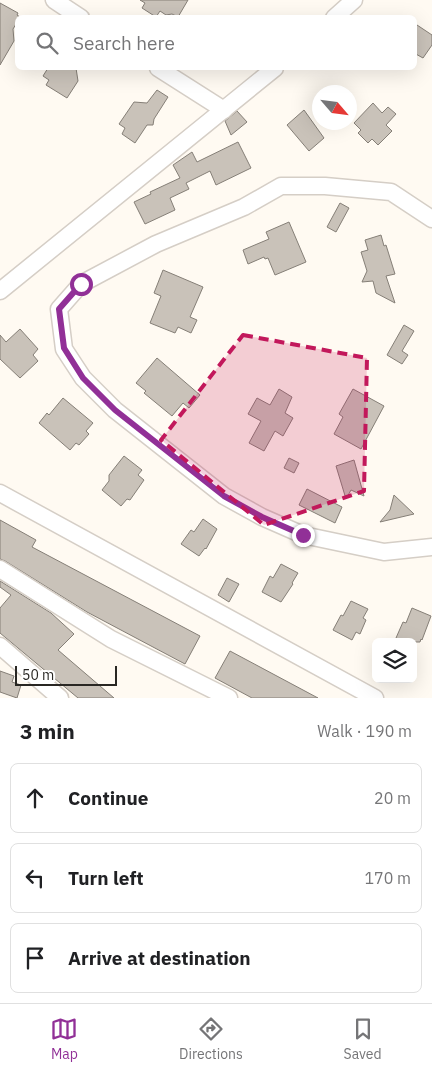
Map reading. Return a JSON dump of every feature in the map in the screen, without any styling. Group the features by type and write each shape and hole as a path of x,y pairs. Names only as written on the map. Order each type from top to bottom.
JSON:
{"street":[{"path":"54,0 76,15"},
{"path":"337,15 354,0"},
{"path":"161,70 224,110"},
{"path":"0,291 273,70"},
{"path":"432,219 391,192 325,186 281,186 244,206 156,244 81,284 59,309 64,348 83,378 115,410 224,496 262,517 303,535 384,552 432,548"},
{"path":"0,493 375,698"},
{"path":"0,568 111,639 228,698"},
{"path":"0,646 60,698"}],"highlighted area":[{"path":"243,335 367,358 364,491 264,525 161,440"}],"building":[{"path":"140,0 188,0 179,15 166,15 160,11 157,15 153,15 142,8 145,3"},
{"path":"0,3 18,13 15,15 15,26 13,29 14,41 0,65"},
{"path":"417,25 432,35 432,45 423,58 417,55"},
{"path":"47,70 76,70 78,81 67,98 46,85 49,80 43,76"},
{"path":"157,90 168,97 154,119 153,125 147,125 135,143 122,134 125,128 119,124 134,102 147,103"},
{"path":"373,103 382,113 388,107 396,114 386,125 392,131 378,145 372,139 368,143 358,133 361,130 357,126 357,120"},
{"path":"304,110 312,121 312,130 318,130 324,138 309,151 287,125"},
{"path":"237,111 247,122 231,135 225,121"},
{"path":"238,142 251,168 216,185 210,171 186,183 189,189 170,198 175,210 145,224 134,202 180,178 173,165 192,152 197,162"},
{"path":"340,203 349,208 336,232 327,227"},
{"path":"289,222 306,262 275,275 268,258 265,259 264,257 248,264 243,250 269,239 266,232"},
{"path":"381,235 395,274 386,276 395,303 376,293 373,281 362,282 367,271 361,252 368,250 365,240"},
{"path":"163,270 203,287 190,317 197,320 191,333 178,327 175,333 150,323 161,296 154,293"},
{"path":"404,325 414,331 402,351 408,355 402,364 387,355"},
{"path":"20,329 38,349 33,355 38,361 20,378 0,359 0,335 6,342"},
{"path":"157,358 200,395 189,408 183,403 172,416 144,393 146,391 136,383"},
{"path":"279,389 292,397 285,413 293,418 283,436 275,431 264,451 249,443 261,421 248,414 257,398 270,405"},
{"path":"353,389 384,406 361,449 334,434 343,417 339,414"},
{"path":"63,398 93,423 86,431 89,434 79,445 76,443 70,450 39,423 47,413 49,415"},
{"path":"124,456 142,470 138,475 144,480 130,500 127,499 121,506 102,490 109,481 109,475"},
{"path":"289,458 299,463 294,473 284,468"},
{"path":"354,460 364,496 351,490 346,499 336,466"},
{"path":"307,489 342,507 335,523 299,505"},
{"path":"394,495 414,514 380,522 390,510"},
{"path":"203,519 217,529 206,549 199,556 181,544 191,530 194,532"},
{"path":"0,520 36,540 32,547 200,636 185,664 87,612 0,559"},
{"path":"281,564 298,573 281,602 262,592 270,576 273,578"},
{"path":"227,578 239,584 229,602 218,595"},
{"path":"0,581 51,613 74,634 58,650 114,698 78,698 0,633 0,608 11,595 0,587"},
{"path":"351,601 368,609 363,618 366,620 360,634 356,632 352,640 333,630"},
{"path":"412,608 431,616 420,642 417,642 417,638 396,638 403,622 406,623"},
{"path":"230,651 318,698 252,698 215,678"},
{"path":"0,671 14,676 12,682 21,685 17,698 0,692"}],"route":[{"path":"81,284 59,309 64,348 83,378 115,410 224,496 262,517 303,535"}]}
